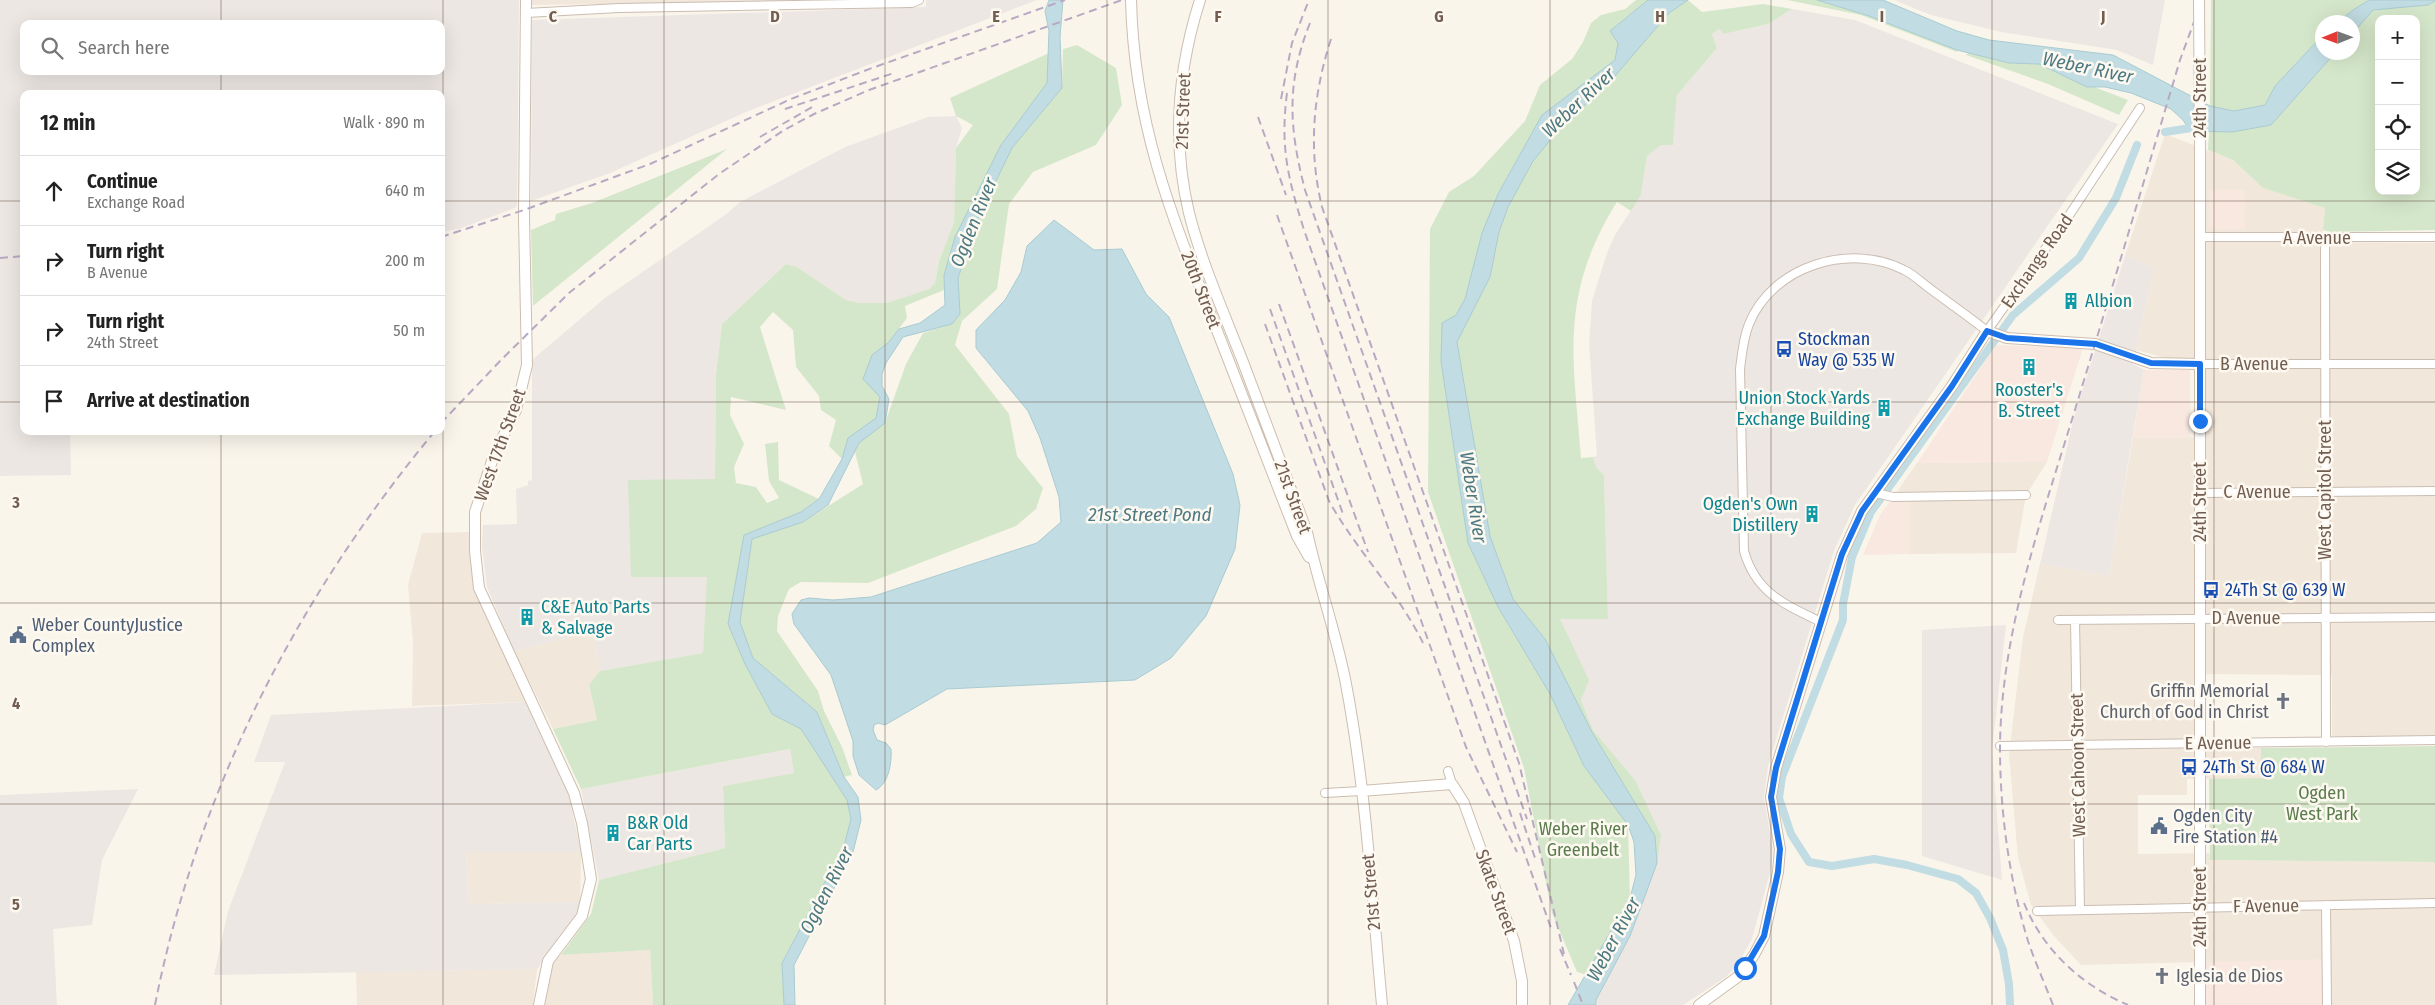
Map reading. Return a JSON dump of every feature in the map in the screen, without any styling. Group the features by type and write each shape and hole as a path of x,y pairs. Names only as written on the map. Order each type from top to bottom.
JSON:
{"main road":[{"name":"West 17th Street","path":"526,0 524,218 527,365 516,410 494,455 476,512 475,551 479,588 574,793 582,823 591,879 582,916 548,961 539,1005"},
{"name":"20th Street","path":"1131,0 1137,84 1157,170 1177,228 1297,536 1314,567"},
{"name":"21st Street","path":"1200,0 1186,50 1181,82 1180,141 1188,203 1199,247 1307,532 1314,567 1346,682 1361,791 1382,1005"},
{"name":"24th Street","path":"2200,0 2200,1005"},
{"name":"B Avenue","path":"1991,332 2007,338 2096,344 2151,363 2200,364"},
{"name":"Exchange Road","path":"1698,1005 1739,976 1754,955 1764,936 1778,872 1780,849 1771,797 1776,768 1842,554 1862,511 1991,332"},
{"path":"1361,791 1452,784"},
{"name":"Skate Street","path":"1452,784 1464,803 1514,941 1522,981 1522,1005"}],"street":[{"path":"526,14 619,8 912,3 919,0"},
{"name":"Exchange Road","path":"1991,332 2140,108"},
{"name":"A Avenue","path":"2200,237 2435,237"},
{"name":"West Capitol Street","path":"2325,238 2326,742"},
{"path":"1821,622 1773,597 1760,584 1749,568 1744,551 1740,369 1742,346 1749,323 1764,300 1800,269 1833,260 1858,258 1881,261 1904,270 1991,332"},
{"name":"B Avenue","path":"2200,364 2435,364"},
{"name":"C Avenue","path":"2200,493 2435,491"},
{"path":"1876,492 1893,497 2026,495"},
{"name":"D Avenue","path":"2058,620 2435,617"},
{"name":"West Cahoon Street","path":"2075,620 2080,910"},
{"name":"E Avenue","path":"2000,746 2435,740"},
{"name":"Skate Street","path":"1448,771 1452,784"},
{"path":"1325,793 1361,791"},
{"name":"F Avenue","path":"2037,911 2435,903"},
{"path":"2326,905 2327,1005"}],"shaded area":[{"path":"0,0 519,0 517,207 459,229 445,231 445,90 20,90 20,435 70,435 71,475 0,476"},
{"path":"531,0 877,0 531,5"},
{"path":"926,0 1037,0 746,112 610,173 531,201 532,20 926,7"},
{"path":"1894,0 2165,0 2153,65 2117,50 2001,32 1931,15"},
{"path":"1792,9 1855,20 2118,124 1855,505 1834,551 1768,766 1764,798 1773,849 1771,869 1752,939 1738,964 1726,977 1683,1005 1598,1005 1596,1001 1630,936 1645,896 1635,780 1593,730 1581,700 1559,618 1608,619 1604,475 1596,467 1593,457 1597,456 1589,344 1592,301 1607,253 1615,235 1641,195 1647,156 1661,145 1673,144 1677,95 1717,48 1712,34 1719,28 1724,34 1768,24"},
{"path":"956,116 962,128 956,148 954,222 939,261 935,284 929,289 887,303 860,303 846,300 797,267 786,264 722,324 716,374 715,479 703,653 600,671 594,631 514,651 487,587 482,546 483,525 517,524 516,489 528,485 528,481 532,480 532,360 605,298 725,215 740,202 845,147 928,117"},
{"path":"2165,134 2233,160 2263,188 2325,208 2322,242 2435,243 2435,737 2332,736 2332,675 2194,674 2194,749 2261,748 2261,779 2187,779 2187,795 2138,795 2138,854 2210,853 2210,860 2435,862 2435,1005 2325,1005 2204,962 2081,965 2054,936 2031,905 2018,858 2009,754 2023,637 2040,564 2109,576 2133,438 2205,437 2205,358 2173,360 2136,350 2154,267 2125,256"},
{"path":"2209,190 2245,190 2245,229 2213,229 2209,226"},
{"path":"2125,256 2154,267 2133,364 2144,370 2109,576 2040,564 2074,417"},
{"path":"1996,345 2083,348 2047,462 1917,463"},
{"path":"2144,370 2190,370 2190,437 2133,438"},
{"path":"2047,462 2026,495 2016,553 1910,554 1909,493 1896,493 1917,463"},
{"path":"1890,501 1910,501 1910,554 1863,555 1880,515"},
{"path":"472,532 475,589 527,702 412,706 413,643 408,585 422,533"},
{"path":"2006,625 1992,750 2002,880 1922,856 1922,630"},
{"path":"594,631 600,671 589,686 597,720 553,729 514,651"},
{"path":"527,702 569,796 581,852 466,852 469,904 580,902 578,913 537,969 214,975 228,911 285,762 254,762 271,715"},
{"path":"790,749 794,773 723,786 725,848 599,880 581,789"},
{"path":"138,789 102,860 92,925 53,929 57,1005 0,1005 0,795"},
{"path":"466,852 581,852 580,902 469,904"},
{"path":"650,950 653,1005 544,1005 553,962 561,955"},
{"path":"2324,959 2325,1005 2204,1005 2204,962"},
{"path":"537,969 533,1005 357,1005 356,972"}],"green space":[{"name":"Weber River Greenbelt","path":"1636,0 1648,0 1610,31 1618,43 1615,60 1542,115 1498,194 1482,233 1465,299 1456,315 1442,323 1441,361 1468,543 1498,607 1550,694 1584,766 1628,825 1630,898 1587,975 1577,972 1552,913 1524,768 1428,492 1430,229 1449,192 1474,176 1525,121 1540,85 1572,59 1583,42 1591,23 1601,15 1625,9"},
{"path":"1688,0 1702,12 1763,4 1792,9 1768,24 1724,34 1719,29 1712,34 1717,48 1677,95 1673,145 1661,145 1647,156 1641,195 1631,211 1617,202 1598,236 1586,267 1578,297 1574,327 1575,388 1581,458 1593,457 1596,467 1604,475 1608,619 1560,619 1589,680 1581,700 1593,730 1635,780 1661,835 1657,863 1655,836 1592,732 1545,639 1513,599 1490,536 1457,342 1490,277 1499,232 1508,207 1533,161 1557,132 1615,76 1669,13"},
{"path":"1787,0 1817,0 1869,16 1957,50 1957,52 1861,15"},
{"path":"2211,0 2369,0 2347,15 2315,15 2315,43 2275,86 2265,105 2234,111 2210,106"},
{"path":"2435,1 2435,230 2330,232 2323,230 2325,208 2263,188 2233,160 2208,150 2209,130 2232,132 2271,125 2329,60 2360,60 2360,25 2372,10 2428,5"},
{"path":"1077,45 1116,68 1122,105 1096,145 1033,172 1009,204 997,289 962,321 955,345 1009,414 1017,456 1043,488 1036,509 1016,526 868,583 801,582 789,589 778,616 777,631 818,691 824,711 842,747 852,775 844,777 817,712 753,658 740,622 752,539 803,522 863,484 855,452 859,443 885,423 906,364 923,333 952,324 960,314 958,278 979,216 1012,148 1062,88 1063,49"},
{"path":"1970,52 2009,63 2039,64 2128,100 2119,115 2048,84 1966,55"},
{"path":"1049,53 1047,83 1001,145 944,275 944,290 905,306 907,318 888,343 872,355 880,397 876,418 848,438 842,459 829,446 836,420 821,410 819,396 796,367 793,330 773,312 760,327 786,410 731,397 730,415 744,444 734,467 736,483 756,487 767,503 779,498 769,481 765,444 778,442 779,480 819,499 801,512 744,535 728,624 745,664 772,714 801,728 847,800 851,819 844,846 782,962 784,1005 653,1005 650,950 561,955 591,914 599,880 725,848 723,786 794,773 790,749 581,789 553,729 597,720 589,685 600,671 703,653 707,577 631,577 628,480 715,479 716,374 722,324 786,264 797,267 846,300 860,303 887,303 929,289 935,283 939,261 954,222 956,148 973,125 956,116 950,98"},
{"path":"727,149 533,306 531,230 555,220 556,214 592,203"},
{"name":"Ogden West Park","path":"2435,746 2435,862 2210,860 2209,779 2261,778 2261,748"}],"water":[{"name":"Ogden River","path":"1049,0 1063,0 1060,37 1062,88 1012,148 979,216 958,278 960,314 952,324 903,337 886,363 882,374 882,386 889,399 885,423 859,443 828,505 803,522 752,539 740,622 753,658 817,712 844,777 858,797 861,820 853,852 794,965 795,1005 784,1005 782,963 844,846 851,819 847,800 801,729 772,714 745,664 728,624 744,535 801,512 819,499 842,459 848,438 876,418 880,397 863,379 872,355 888,343 899,329 920,323 945,305 944,275 955,237 1001,145 1047,83 1049,31 1045,11"},
{"name":"Weber River","path":"1648,0 1688,0 1669,13 1615,76 1557,132 1533,161 1508,207 1499,232 1490,277 1457,342 1490,536 1513,599 1545,639 1592,732 1655,836 1657,863 1630,936 1596,1000 1596,1005 1568,1005 1630,898 1636,875 1634,842 1628,825 1584,766 1550,694 1498,607 1468,543 1441,361 1442,323 1456,315 1465,299 1482,233 1498,194 1542,115 1615,60 1618,43 1610,31"},
{"name":"Weber River","path":"1817,0 1883,0 1957,31 1989,40 2113,55 2210,106 2234,111 2265,105 2275,86 2315,43 2315,60 2329,60 2271,125 2232,132 2190,131 2183,120 2171,109 2131,93 2105,87 2087,87 2039,64 2009,63 1957,50 1869,16"},
{"path":"2369,0 2435,0 2428,5 2373,10 2360,25 2360,15 2347,15"},
{"name":"21st Street Pond","path":"1054,220 1094,250 1122,249 1146,294 1169,317 1233,474 1240,505 1235,549 1206,616 1171,658 1135,680 947,689 885,725 878,723 874,725 873,730 877,740 886,743 891,749 887,777 876,790 859,775 853,756 853,741 831,675 794,624 792,614 801,600 809,598 833,600 871,597 1037,543 1061,522 1059,497 1040,438 1028,411 976,348 976,330 1005,300 1021,272 1027,246"}],"waterway":[{"path":"2165,132 2191,128 2197,125"},
{"path":"2010,1005 2009,984 2003,950 1990,918 1976,893 1958,879 1907,865 1874,859 1832,866 1809,862 1791,834 1779,798 1782,777 1843,620 1843,604 1852,557 1871,512 2013,315 2079,258 2116,198 2137,145"}],"railway":[{"path":"445,236 524,210 650,164 791,99 872,68 1065,0"},
{"path":"445,419 569,293 719,174 784,130 814,114 869,90 1122,0"},
{"path":"1281,99 1292,43 1309,0"},
{"path":"2053,1005 2021,918 2007,845 2000,771 2002,704 2007,661 2015,619 2036,536 2180,60 2202,0"},
{"path":"1310,23 1297,66 1292,106 1296,146 1305,190 1527,819"},
{"path":"1331,39 1320,81 1315,122 1315,164 1322,207 1519,763 1564,954"},
{"path":"785,109 894,73"},
{"path":"1287,93 1284,130 1285,147 1290,178 1304,230 1552,931"},
{"path":"760,137 812,107"},
{"path":"1258,117 1286,195"},
{"path":"1277,215 1466,747 1517,852"},
{"path":"0,258 20,256"},
{"path":"1279,304 1368,552"},
{"path":"1270,309 1343,514"},
{"path":"1265,324 1329,501 1352,537 1402,606 1423,643"},
{"path":"155,1005 173,926 197,849 226,774 259,700 297,629 339,561 385,495 432,435"},
{"path":"1520,813 1535,858"},
{"path":"2024,903 2042,936 2066,964 2095,987 2128,1005"},
{"path":"1560,949 1571,975"},
{"path":"1574,982 1583,1005"}],"place":[{"name":"Albion","path":"2071,301"},
{"name":"Stockman Way @ 535 W","path":"1784,349"},
{"name":"Rooster's B. Street","path":"2029,367"},
{"name":"Union Stock Yards Exchange Building","path":"1884,408"},
{"name":"Ogden's Own Distillery","path":"1812,514"},
{"name":"24Th St @ 639 W","path":"2211,590"},
{"name":"C&E Auto Parts & Salvage","path":"527,617"},
{"name":"Weber CountyJustice Complex","path":"18,635"},
{"name":"Griffin Memorial Church of God in Christ","path":"2283,701"},
{"name":"24Th St @ 684 W","path":"2189,767"},
{"name":"Ogden City Fire Station #4","path":"2159,826"},
{"name":"B&R Old Car Parts","path":"613,833"},
{"name":"Iglesia de Dios","path":"2162,976"}],"route":[{"path":"1745,968 1764,936 1778,872 1780,849 1771,797 1776,768 1842,554 1862,511 1952,386 1987,331 2007,338 2096,344 2151,363 2200,364 2200,421"}]}
